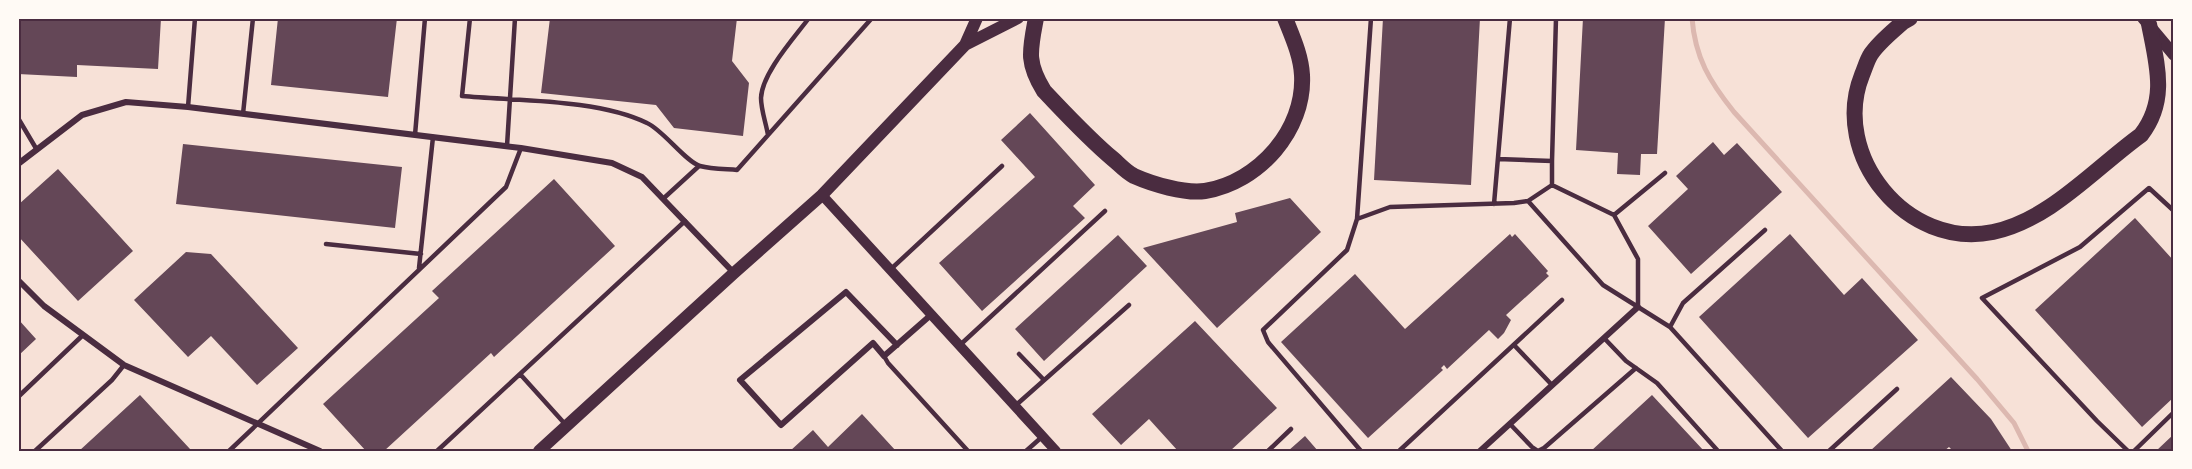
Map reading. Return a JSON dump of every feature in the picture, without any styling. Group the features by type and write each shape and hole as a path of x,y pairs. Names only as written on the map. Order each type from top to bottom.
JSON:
{"highway":[{"path":"1036,18 1029,58 1033,69 1044,91 1089,138 1131,175 1164,187 1204,191 1237,180 1262,165 1284,140 1299,106 1302,75 1297,48 1285,18"},
{"path":"1910,18 1903,21 1871,54 1858,86 1854,117 1859,148 1872,176 1901,209 1918,220 1938,228 1964,233 1990,232 2031,219 2141,135 2150,123 2158,96 2158,68 2146,21"}],"main road":[{"path":"965,45 977,18"},
{"path":"539,451 822,195 965,45 1018,18"},
{"path":"2146,21 2174,55"}],"street":[{"path":"18,164 82,115 126,102 188,107 522,147 612,163 642,177 734,273"},
{"path":"822,195 1056,451"},
{"path":"18,280 44,306 124,365 320,451"},
{"path":"897,345 846,292 740,380 781,425 873,343 884,356 897,345 932,314"},
{"path":"1480,451 1638,307"}],"lane":[{"path":"188,107 195,18"},
{"path":"243,114 253,18"},
{"path":"415,135 425,18"},
{"path":"470,18 462,96 510,101 538,101 609,110 649,123 699,166 737,170 872,18"},
{"path":"507,146 515,18"},
{"path":"768,135 761,93 775,63 809,18"},
{"path":"1361,451 1268,342 1263,330 1347,250 1358,219 1371,18"},
{"path":"1494,204 1510,18"},
{"path":"1552,185 1556,18"},
{"path":"18,118 37,150"},
{"path":"419,270 433,137"},
{"path":"229,451 506,187 522,147"},
{"path":"1498,159 1552,161"},
{"path":"664,198 699,166"},
{"path":"891,269 1002,166"},
{"path":"1614,215 1665,173"},
{"path":"1358,219 1390,207 1528,201 1552,185"},
{"path":"1552,185 1614,215 1638,259 1638,307"},
{"path":"2128,451 1982,298 2080,247 2149,188 2174,211"},
{"path":"1528,201 1603,285 1670,327 1782,451"},
{"path":"960,345 1106,211"},
{"path":"437,451 686,221"},
{"path":"1670,327 1683,303 1765,230"},
{"path":"326,244 421,254"},
{"path":"1399,451 1562,300"},
{"path":"1015,406 1129,305"},
{"path":"18,397 83,335"},
{"path":"1604,338 1636,368 1657,383 1718,451"},
{"path":"1514,345 1552,385"},
{"path":"1019,354 1044,380"},
{"path":"884,356 968,451"},
{"path":"35,451 112,380 124,365"},
{"path":"1510,424 1538,451 1636,368"},
{"path":"520,374 567,426"},
{"path":"1829,451 1898,390"},
{"path":"2134,451 2174,412"},
{"path":"1268,451 1291,429"},
{"path":"1026,451 1042,436"}],"building":[{"path":"18,18 161,18 158,69 77,65 77,77 18,74"},
{"path":"278,18 397,18 388,97 271,85"},
{"path":"550,18 737,18 732,61 749,83 743,136 674,128 656,105 541,93"},
{"path":"1383,18 1480,18 1471,185 1374,180"},
{"path":"1583,18 1665,18 1657,154 1641,154 1640,175 1617,174 1618,153 1576,150"},
{"path":"1030,113 1095,185 1073,206 1085,218 982,311 939,263 1035,177 1001,140"},
{"path":"1713,142 1724,155 1737,143 1782,192 1691,274 1648,226 1688,189 1676,176"},
{"path":"183,144 402,167 395,228 176,204"},
{"path":"58,169 133,251 78,301 18,236 18,205"},
{"path":"554,179 615,246 494,357 491,353 384,451 366,451 323,404 439,298 432,291"},
{"path":"1290,198 1321,232 1217,328 1143,248 1237,222 1235,213"},
{"path":"2135,218 2174,261 2174,397 2142,427 2035,310"},
{"path":"1510,234 1512,237 1515,234 1548,271 1546,273 1549,276 1506,315 1511,320 1498,339 1489,330 1447,369 1444,365 1441,368 1443,370 1368,438 1281,342 1355,274 1405,329"},
{"path":"1790,234 1844,295 1862,278 1918,340 1808,438 1699,317"},
{"path":"1118,235 1147,266 1044,361 1015,329"},
{"path":"186,252 211,254 298,348 257,385 211,336 188,357 134,300"},
{"path":"18,319 36,339 18,356"},
{"path":"1195,321 1277,408 1230,451 1178,451 1149,419 1121,445 1092,414"},
{"path":"1951,377 1991,419 2012,451 1953,451 1949,447 1944,451 1870,451"},
{"path":"140,395 190,449 79,451"},
{"path":"1652,395 1704,451 1591,451"},
{"path":"862,414 896,451 790,451 813,430 828,447"},
{"path":"2174,434 2174,451 2156,451"},
{"path":"1305,436 1318,451 1288,451"}],"waterway":[{"path":"1692,18 1700,57 1725,101 1977,379 2014,423 2028,451"}]}
